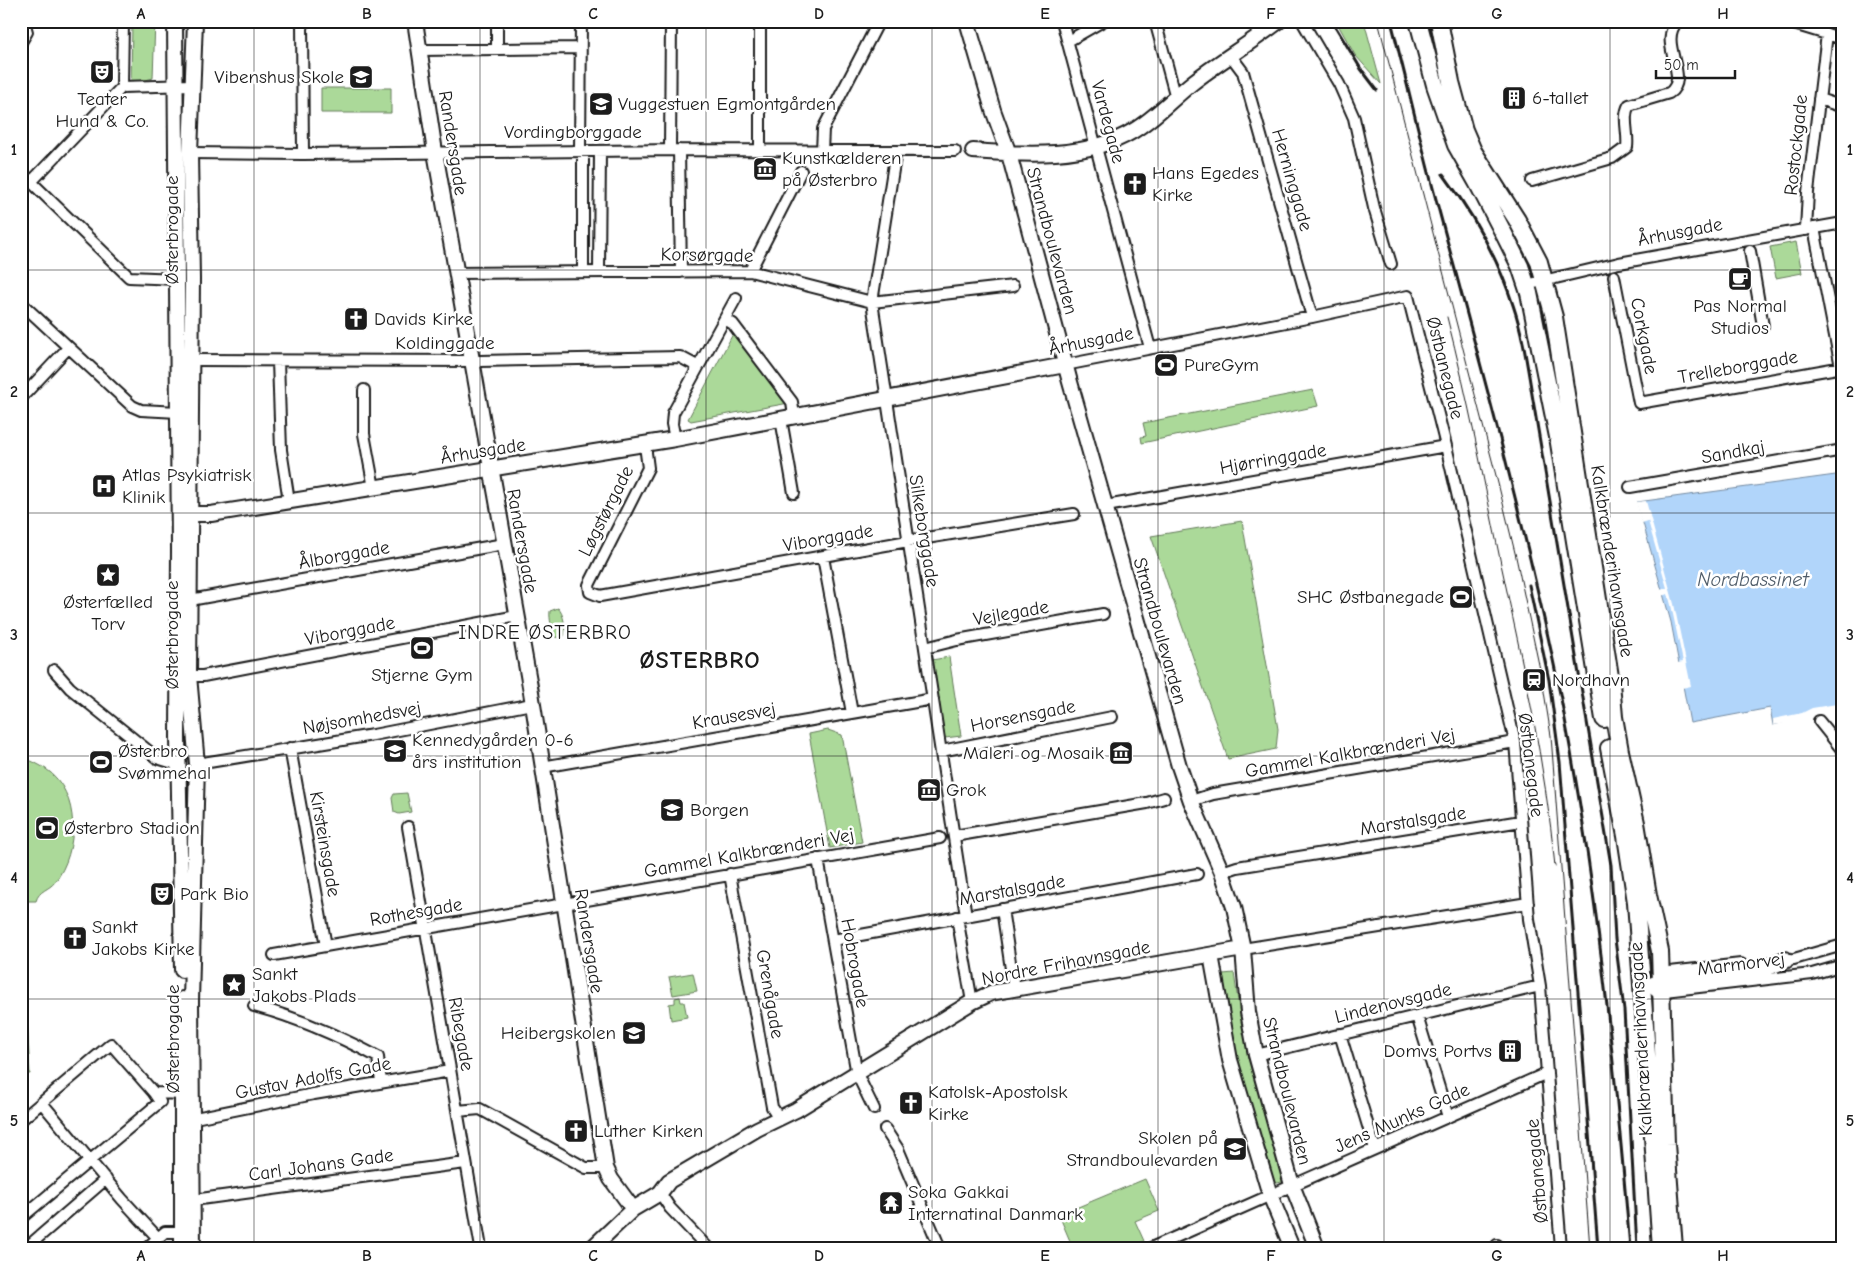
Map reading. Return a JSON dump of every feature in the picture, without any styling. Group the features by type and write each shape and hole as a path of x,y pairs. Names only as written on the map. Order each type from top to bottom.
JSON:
{"main road":[{"name":"Kalkbrænderihavnsgade","path":"1418,21 1435,85 1456,145 1520,266 1543,359 1558,437 1613,776 1626,836 1636,902 1645,1050 1661,1248"},
{"name":"Kalkbrænderihavnsgade","path":"1439,21 1451,82 1464,130 1473,151 1518,220 1539,262 1554,318 1611,683 1614,718 1660,950 1666,1144 1674,1248"},
{"path":"1643,994 1650,987 1662,982 1760,970 1785,960"}],"street":[{"path":"21,42 27,32 24,21"},
{"path":"32,181 122,87 123,21"},
{"name":"Østerbrogade","path":"175,21 176,86 192,279 184,360"},
{"name":"Østerbrogade","path":"192,1248 187,1232 187,1120 180,765 184,676 185,412 184,360 177,280 183,153 192,85 195,21"},
{"path":"302,21 303,154"},
{"name":"Randersgade","path":"415,21 435,152 532,704 606,1168 611,1179 633,1209"},
{"path":"496,49 497,21"},
{"path":"581,21 582,272"},
{"path":"671,21 681,272"},
{"path":"760,21 760,150"},
{"path":"822,151 823,129 879,21"},
{"name":"Strandboulevarden","path":"967,21 993,110 1009,154 1065,365 1174,748 1191,801 1222,872 1234,907 1243,949 1248,1012 1256,1055 1292,1185 1317,1248"},
{"name":"Vardegade","path":"1062,21 1150,348"},
{"path":"1068,42 1103,21"},
{"path":"1155,21 1176,98"},
{"path":"973,151 1009,154 1073,151 1096,146 1133,131 1176,98 1196,90 1231,56 1279,21"},
{"path":"1302,21 1339,84 1354,118 1374,208 1391,264"},
{"path":"1532,181 1612,158 1627,147 1628,134 1625,116 1629,105 1668,93 1677,84 1670,34 1673,26 1678,21"},
{"path":"1784,21 1843,39"},
{"name":"Rostockgade","path":"1827,34 1819,99 1810,229 1842,367"},
{"path":"420,50 581,48"},
{"name":"Herninggade","path":"1231,56 1243,72 1312,317"},
{"path":"122,87 192,85"},
{"path":"1819,99 1843,107"},
{"name":"Vordingborggade","path":"183,153 303,154 675,150 955,151"},
{"path":"599,272 600,151"},
{"name":"Silkeborggade","path":"896,151 872,302 954,836 972,1002"},
{"path":"750,271 801,171"},
{"path":"21,172 128,277 192,279"},
{"name":"Århusgade","path":"1526,285 1582,270 1739,240 1843,223"},
{"path":"1750,251 1763,326"},
{"name":"Korsørgade","path":"456,273 750,271 872,302 1013,286"},
{"name":"Corkgade","path":"1614,276 1639,403"},
{"name":"Århusgade","path":"190,514 211,514 645,445 1312,317 1408,296"},
{"name":"Østbanegade","path":"1408,296 1446,446 1515,742 1528,902 1540,986 1561,1248"},
{"path":"675,439 672,424 673,413 697,366 736,298"},
{"path":"21,303 132,406 142,410 185,412"},
{"path":"725,319 733,324 792,402 788,418 794,493"},
{"path":"21,398 68,348"},
{"name":"Koldinggade","path":"184,360 472,362 680,357 697,366"},
{"path":"278,361 281,450 289,501"},
{"name":"Trelleborggade","path":"1639,403 1842,367"},
{"path":"364,390 364,434 374,488"},
{"name":"Østerbrogade","path":"185,412 190,514 185,600"},
{"name":"Løgstørgade","path":"590,592 588,585 648,468 645,445"},
{"name":"Hjørringgade","path":"1106,506 1446,446"},
{"name":"Sandkaj","path":"1630,487 1843,450"},
{"name":"Viborggade","path":"590,592 600,596 908,541 1074,514"},
{"name":"Ålborggade","path":"185,600 504,544"},
{"path":"823,557 852,713"},
{"name":"Vejlegade","path":"925,648 957,640 1103,614"},
{"name":"Viborggade","path":"184,676 203,676 516,616"},
{"path":"54,670 70,688 157,758 180,765 197,764"},
{"name":"Østerbrogade","path":"184,676 197,764 191,1001 186,1094"},
{"name":"Krausesvej","path":"542,767 933,699"},
{"name":"Nøjsomhedsvej","path":"197,764 532,704"},
{"name":"Horsensgade","path":"940,751 1112,717"},
{"path":"1819,721 1843,751"},
{"name":"Gammel Kalkbrænderi Vej","path":"1191,801 1213,794 1515,742"},
{"name":"Kirsteinsgade","path":"290,748 326,946"},
{"path":"954,836 1147,804 1164,798"},
{"name":"Marstalsgade","path":"1222,872 1237,867 1521,821"},
{"name":"Ribegade","path":"408,826 481,1248"},
{"name":"Gammel Kalkbrænderi Vej","path":"564,903 940,838"},
{"name":"Hobrogade","path":"818,859 857,1074 874,1109"},
{"name":"Grenågade","path":"730,874 772,1107 779,1118"},
{"name":"Marstalsgade","path":"833,940 1197,874"},
{"name":"Nordre Frihavnsgade","path":"592,1248 633,1209 660,1193 669,1181 757,1129 796,1110 972,1002 991,993 1528,902"},
{"name":"Rothesgade","path":"274,955 564,903"},
{"path":"1002,909 1014,989"},
{"name":"Marmorvej","path":"1785,960 1843,945"},
{"path":"1211,955 1230,1060 1270,1195 1292,1248"},
{"name":"Marmorvej","path":"1662,982 1812,974 1843,965"},
{"name":"Lindenovsgade","path":"1256,1055 1540,986"},
{"path":"254,1006 317,1026 378,1057 381,1082"},
{"path":"1417,1016 1448,1117"},
{"path":"1340,1034 1374,1149"},
{"path":"21,1120 111,1044 160,1102 21,1218"},
{"name":"Gustav Adolfs Gade","path":"187,1120 381,1082 450,1071"},
{"name":"Jens Munks Gade","path":"1151,1248 1547,1073"},
{"path":"154,1093 186,1094"},
{"path":"42,1103 158,1238"},
{"path":"457,1111 480,1109 586,1168 606,1168"},
{"path":"885,1129 898,1149 940,1248"},
{"name":"Carl Johans Gade","path":"187,1201 465,1163"},
{"path":"26,1248 106,1179"},
{"path":"660,1193 670,1208 705,1247"},
{"path":"147,1248 165,1232 187,1232"},
{"name":"Østerbrogade","path":"182,1248 187,1232"}],"green space":[{"path":"132,21 155,21 153,78 131,84"},
{"path":"1336,21 1364,21 1381,84 1355,55"},
{"path":"321,88 391,88 391,113 321,113"},
{"path":"1796,242 1802,273 1776,278 1770,247"},
{"path":"735,330 789,403 691,421 688,419"},
{"path":"1313,390 1318,406 1142,443 1141,437 1146,436 1143,423"},
{"path":"1242,521 1278,729 1276,749 1228,759 1151,536"},
{"path":"558,608 565,625 565,633 561,638 555,637 550,617 550,611"},
{"path":"949,657 961,736 945,738 932,660"},
{"path":"828,730 842,735 862,842 830,848 809,734"},
{"name":"Østerbro Stadion","path":"21,757 46,769 57,779 66,792 71,807 73,823 69,855 63,869 55,882 37,897 36,901 21,901"},
{"path":"407,793 411,812 399,814 394,812 392,798 394,794"},
{"path":"693,973 697,991 673,995 669,977"},
{"path":"1234,973 1240,1015 1287,1181 1272,1184 1234,1047 1223,974"},
{"path":"680,997 681,1002 684,1002 687,1017 671,1020 669,1004 675,1003 675,998"},
{"path":"27,1017 30,1074 21,1074 21,1018"},
{"path":"1145,1179 1159,1211 1135,1221 1144,1241 1127,1248 1073,1248 1059,1215"}],"water":[{"name":"Nordbassinet","path":"1843,474 1843,708 1773,725 1770,708 1690,723 1671,622 1637,502"}],"pier":[{"path":"1646,501 1674,604 1691,686 1682,688 1677,663 1683,662 1671,605 1668,594 1661,596 1660,590 1667,588 1648,521 1642,523 1636,502"},
{"path":"1843,703 1843,710 1796,722 1773,725 1773,719 1802,713 1812,708"}],"tram line":[{"path":"1378,21 1500,491 1542,679 1551,736 1590,1248"},
{"path":"1447,317 1469,409 1525,676 1545,789 1555,866"}],"railway":[{"path":"1332,21 1361,69 1377,90"},
{"path":"1391,21 1434,192 1514,492 1543,613 1570,745 1602,960 1630,1248"},
{"path":"1443,174 1475,221 1500,270 1517,317 1525,355 1611,865 1615,939 1624,1010 1637,1248"},
{"path":"1529,585 1549,680 1560,762 1598,1248"}],"place":[{"name":"Teater Hund & Co.","path":"102,72"},
{"name":"Vibenshus Skole","path":"361,77"},
{"name":"6-tallet","path":"1514,98"},
{"name":"Vuggestuen Egmontgården","path":"601,104"},
{"name":"Kunstkælderen på Østerbro","path":"765,169"},
{"name":"Hans Egedes Kirke","path":"1135,184"},
{"name":"Pas Normal Studios","path":"1740,279"},
{"name":"Davids Kirke","path":"356,319"},
{"name":"PureGym","path":"1166,365"},
{"name":"Atlas Psykiatrisk Klinik","path":"104,486"},
{"name":"Østerfælled Torv","path":"108,575"},
{"name":"SHC Østbanegade","path":"1461,597"},
{"name":"Stjerne Gym","path":"422,648"},
{"name":"Nordhavn","path":"1534,680"},
{"name":"Kennedygården 0-6 års institution","path":"395,751"},
{"name":"Maleri og Mosaik","path":"1121,753"},
{"name":"Østerbro Svømmehal","path":"101,762"},
{"name":"Grok","path":"929,790"},
{"name":"Borgen","path":"672,810"},
{"name":"Østerbro Stadion","path":"47,828"},
{"name":"Park Bio","path":"162,894"},
{"name":"Sankt Jakobs Kirke","path":"75,938"},
{"name":"Sankt Jakobs Plads","path":"234,985"},
{"name":"Heibergskolen","path":"634,1033"},
{"name":"Domvs Portvs","path":"1510,1051"},
{"name":"Katolsk-Apostolsk Kirke","path":"911,1103"},
{"name":"Luther Kirken","path":"576,1131"},
{"name":"Skolen på Strandboulevarden","path":"1235,1149"},
{"name":"Soka Gakkai Internatinal Danmark","path":"891,1203"}],"district":[{"name":"INDRE ØSTERBRO","path":"545,632"},
{"name":"ØSTERBRO","path":"700,660"}]}
